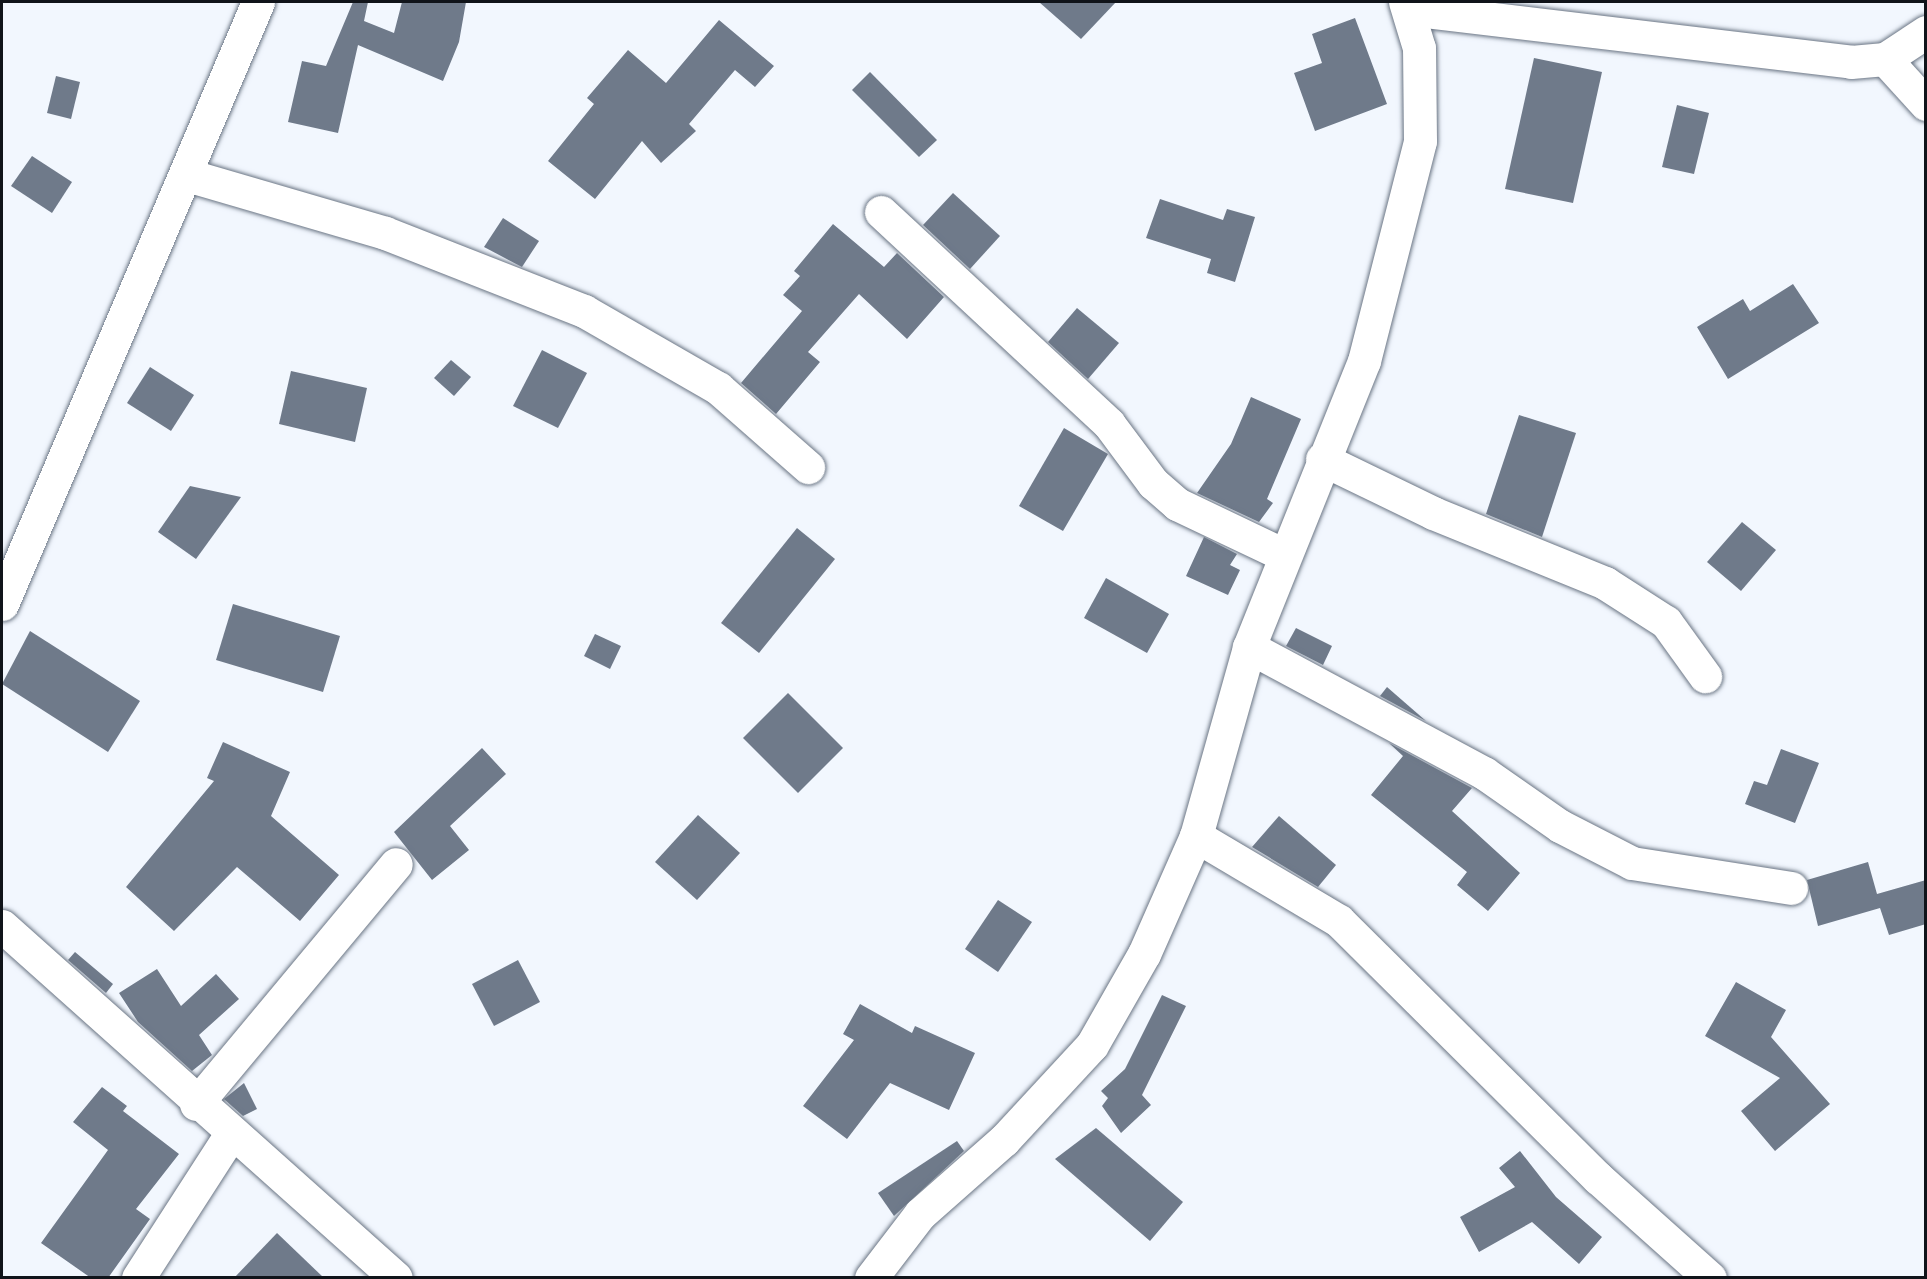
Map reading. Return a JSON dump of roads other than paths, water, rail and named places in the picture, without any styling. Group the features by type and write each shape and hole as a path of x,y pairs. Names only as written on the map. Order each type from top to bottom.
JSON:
{"street":[{"path":"2,604 187,175 258,2"},
{"path":"871,1278 920,1214 1004,1140 1092,1046 1144,954 1196,836 1249,647 1282,554 1364,361 1420,141 1419,48 1407,5 1851,62 1885,59 1926,32"},
{"path":"1885,59 1926,104"},
{"path":"187,175 385,233 584,311 718,388 808,467"},
{"path":"881,212 1109,424 1153,483 1177,504 1282,554"},
{"path":"1322,459 1637,601 1666,622 1705,676"},
{"path":"1249,647 1484,773 1560,826 1632,863 1791,888"},
{"path":"1196,836 1338,921 1598,1178 1710,1278"},
{"path":"196,1104 396,864"},
{"path":"2,926 230,1135 396,1278"},
{"path":"138,1278 230,1135"}]}
